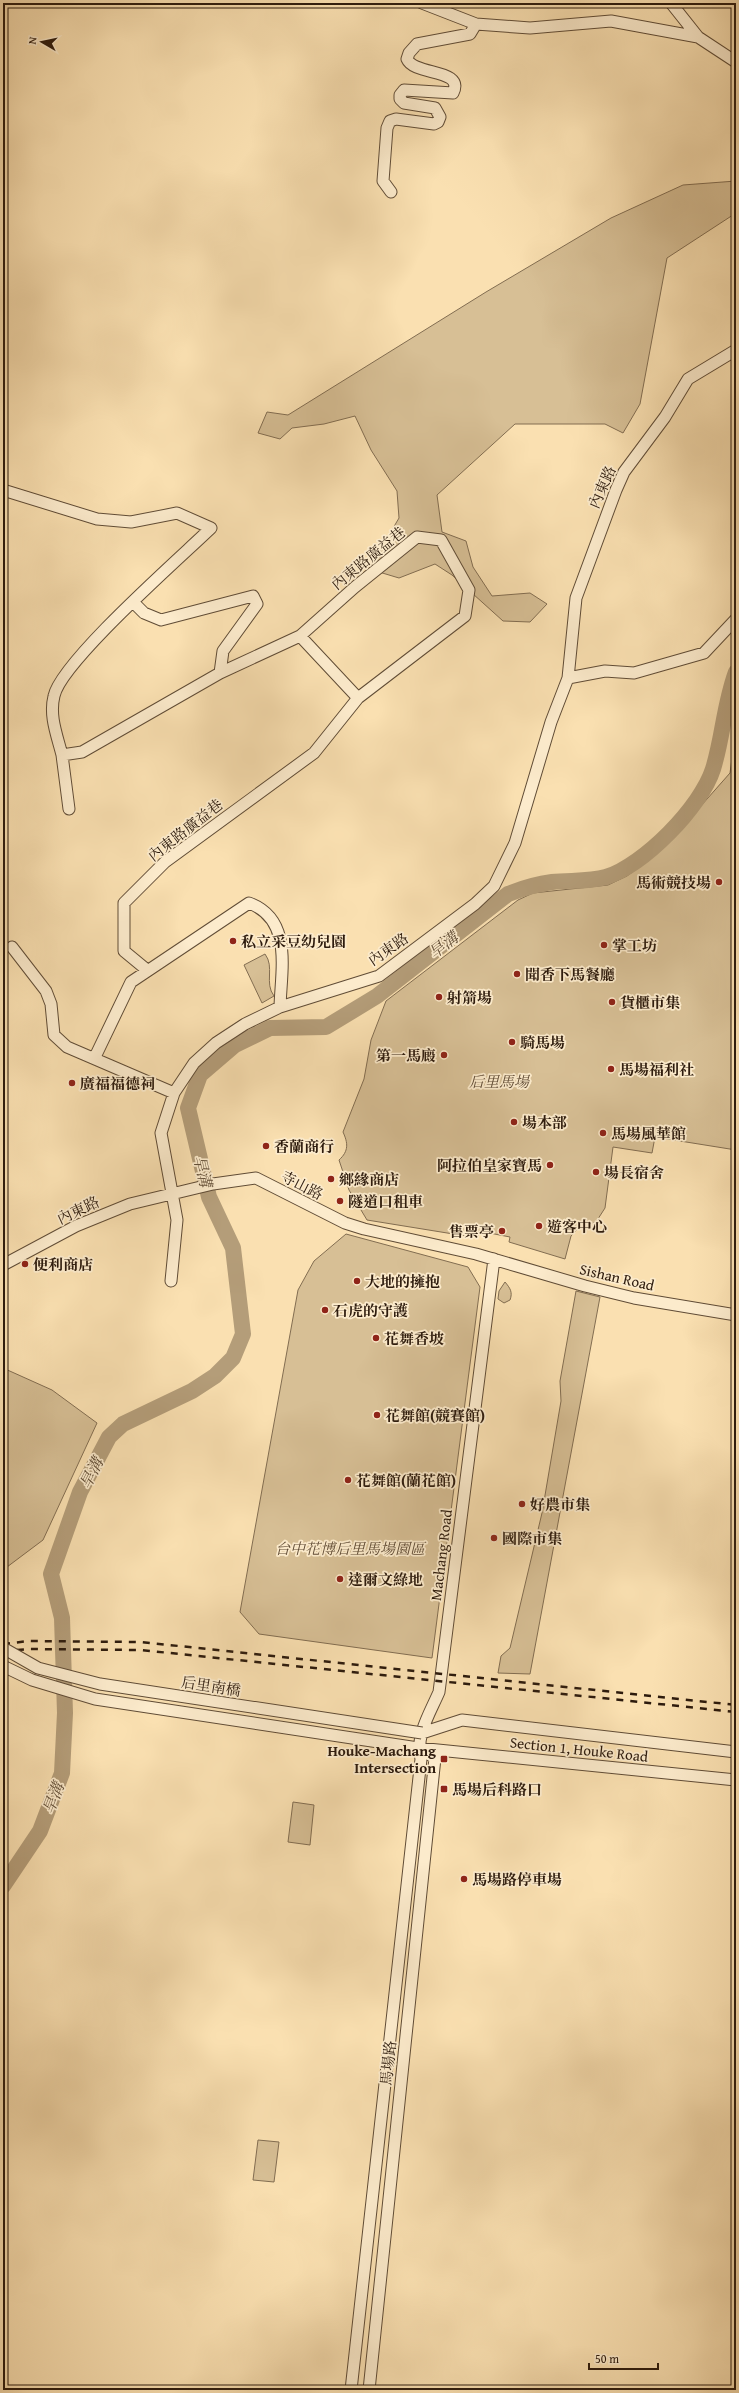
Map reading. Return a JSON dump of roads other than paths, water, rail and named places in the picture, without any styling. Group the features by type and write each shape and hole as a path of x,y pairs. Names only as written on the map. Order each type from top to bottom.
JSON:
{"street":[{"path":"422,3 476,24 530,28 611,21 698,37"},
{"path":"672,3 698,37 736,62"},
{"path":"391,192 383,182 387,128 390,121 396,119 434,124 438,122 440,118 435,108 404,103 400,99 400,95 404,90 453,93 455,90 454,82 450,76 414,67 409,63 407,59 409,53 417,44 470,34 476,24"},
{"name":"內東路","path":"171,1194 161,1133 174,1092 194,1063 216,1043 245,1024 280,1008 379,976 475,904 494,886 515,843 550,722 568,678 576,598 591,555 624,472 665,417 688,379 736,350"},
{"path":"3,490 97,519 131,522 178,513 211,528 133,602 70,667 54,694 51,715 62,755 69,809"},
{"name":"內東路廣益巷","path":"62,755 82,752 220,673 300,636 355,587 417,537 440,540 469,590 464,616 358,698 314,753 165,862 124,903 124,951 147,970"},
{"path":"133,602 144,613 161,620 253,596 257,604 223,651 220,673"},
{"path":"568,678 605,671 634,673 704,654 736,619"},
{"path":"300,636 358,698"},
{"path":"95,1057 131,982 249,903 263,908 275,923 282,942 280,1008"},
{"path":"12,947 46,991 51,1004 54,1035 67,1046 174,1092"},
{"name":"寺山路","path":"194,1188 256,1178 345,1223 494,1259"},
{"name":"內東路","path":"3,1265 76,1226 102,1214 130,1204 194,1188"},
{"path":"171,1194 177,1220 171,1281"},
{"name":"Sishan Road","path":"494,1259 585,1286 634,1298 736,1315"},
{"name":"Machang Road","path":"422,1733 439,1692 494,1259"},
{"name":"后里南橋","path":"3,1648 38,1668 100,1684 422,1733"},
{"name":"后里南橋","path":"3,1666 32,1680 95,1699 418,1748"},
{"name":"Section 1, Houke Road","path":"422,1733 462,1720 736,1752"},
{"name":"馬場路","path":"351,2390 421,1759 418,1748 422,1733"},
{"name":"馬場路","path":"369,2390 435,1758 418,1748"},
{"name":"Section 1, Houke Road","path":"418,1748 736,1780"}],"waterway":[{"name":"旱溝","path":"3,1886 40,1831 62,1773 65,1713 62,1618 51,1574 80,1492 109,1437 123,1424 192,1391 215,1376 233,1358 243,1334 233,1248 209,1197 188,1108 200,1075 235,1045 270,1028 326,1027 377,996 508,894 530,886 546,883 593,880 606,877 621,870 653,848 684,817 707,784 713,769 729,696 736,672"}],"railway":[{"path":"3,1644 29,1641 141,1642 736,1705"},
{"path":"3,1651 30,1649 141,1650 736,1712"}],"place":[{"name":"馬術競技場","path":"719,882"},
{"name":"私立采豆幼兒園","path":"233,941"},
{"name":"掌工坊","path":"604,945"},
{"name":"聞香下馬餐廳","path":"517,974"},
{"name":"射箭場","path":"439,997"},
{"name":"貨櫃市集","path":"612,1002"},
{"name":"騎馬場","path":"512,1042"},
{"name":"第一馬廄","path":"444,1055"},
{"name":"馬場福利社","path":"611,1069"},
{"name":"廣福福德祠","path":"72,1083"},
{"name":"場本部","path":"514,1122"},
{"name":"馬場風華館","path":"603,1133"},
{"name":"香蘭商行","path":"266,1146"},
{"name":"阿拉伯皇家寶馬","path":"550,1165"},
{"name":"場長宿舍","path":"596,1172"},
{"name":"鄉緣商店","path":"331,1179"},
{"name":"隧道口租車","path":"340,1201"},
{"name":"遊客中心","path":"539,1226"},
{"name":"售票亭","path":"502,1231"},
{"name":"便利商店","path":"25,1264"},
{"name":"大地的擁抱","path":"357,1281"},
{"name":"石虎的守護","path":"325,1310"},
{"name":"花舞香坡","path":"376,1338"},
{"name":"花舞館(競賽館)","path":"377,1415"},
{"name":"花舞館(蘭花館)","path":"348,1480"},
{"name":"好農市集","path":"522,1504"},
{"name":"國際市集","path":"494,1538"},
{"name":"達爾文綠地","path":"340,1579"},
{"name":"Houke-Machang Intersection","path":"444,1759"},
{"name":"馬場后科路口","path":"444,1789"},
{"name":"馬場路停車場","path":"464,1879"}],"park label":[{"name":"后里馬場","path":"499,1081"},
{"name":"台中花博后里馬場園區","path":"350,1548"}]}
